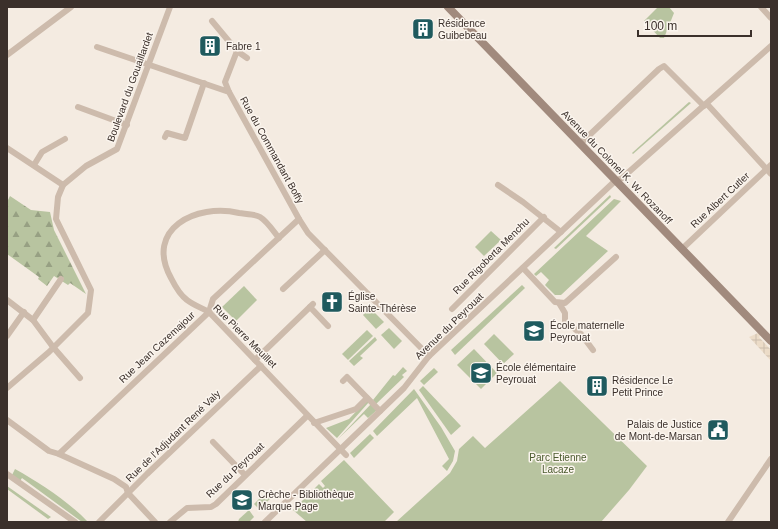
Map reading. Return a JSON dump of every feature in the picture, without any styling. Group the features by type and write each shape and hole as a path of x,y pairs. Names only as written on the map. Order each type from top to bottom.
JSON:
{"street":[{"path":"7,55 71,7"},
{"name":"Boulevard du Gouaillardet","path":"63,185 86,166 117,149 128,125 148,64 170,7"},
{"name":"Avenue du Colonel K. W. Rozanoff","path":"448,7 771,341"},
{"path":"761,7 771,18"},
{"path":"212,21 236,51 248,58"},
{"name":"Avenue du Peyrouat","path":"265,522 404,388 429,356 615,181 622,178 771,46"},
{"name":"Rue du Commandant Boffy","path":"97,47 229,92 308,233 429,356"},
{"path":"229,92 224,82 236,51"},
{"path":"580,144 659,69 664,66 770,169"},
{"path":"165,137 167,133 185,138 204,83"},
{"path":"78,106 128,125"},
{"path":"34,165 42,152 64,139"},
{"path":"7,148 63,185 58,197 56,218 91,290 88,313 7,388"},
{"name":"Rue Albert Cutler","path":"682,249 770,169"},
{"name":"Rue Rigoberta Menchu","path":"498,185 544,217 561,232"},
{"name":"Rue Pierre Meuillet","path":"279,238 261,217 231,211 207,210 188,218 172,228 163,249 166,268 179,291 187,301 209,312 346,455"},
{"name":"Rue Rigoberta Menchu","path":"452,309 544,217"},
{"name":"Rue Jean Cazemajour","path":"59,454 209,312 213,299 299,219"},
{"path":"283,289 325,250"},
{"path":"523,268 555,302 565,303 616,257"},
{"path":"33,320 61,279"},
{"path":"7,300 33,320 53,347 80,378"},
{"path":"560,303 565,313 566,321 582,334 593,350"},
{"path":"255,360 311,306 328,326"},
{"path":"7,336 24,312"},
{"name":"Rue de l'Adjudant René Valy","path":"100,522 147,474 261,366"},
{"path":"343,381 347,377 380,411"},
{"path":"314,423 356,409 367,398"},
{"name":"Rue du Peyrouat","path":"170,522 187,508 211,507 216,504 307,416"},
{"path":"7,420 49,451 59,454 114,479 126,487 128,493 155,522"},
{"path":"213,442 247,473"},
{"path":"728,522 771,459"},
{"path":"7,474 74,522"}],"green space":[{"path":"658,7 669,7 674,13 664,38 660,38 644,21"},
{"path":"689,102 691,103 633,154 632,153"},
{"path":"610,195 611,197 556,249 554,248"},
{"path":"10,196 31,210 50,212 54,230 86,294 70,283 68,285 54,276 47,286 38,279 39,277 7,254 7,202"},
{"path":"614,199 621,201 586,236 608,251 561,295 555,295 545,285 549,280 541,272 536,276 534,274"},
{"path":"491,231 501,240 484,256 475,247"},
{"path":"522,285 525,288 455,355 451,350"},
{"path":"244,286 257,300 236,321 222,307"},
{"path":"370,308 384,322 376,329 363,315"},
{"path":"389,328 402,341 394,349 381,335"},
{"path":"367,330 373,336 348,360 342,354"},
{"path":"494,334 514,354 503,364 484,344"},
{"path":"375,337 377,340 360,356 363,358 354,366 349,361"},
{"path":"474,349 497,373 481,389 457,365"},
{"path":"403,367 407,371 402,375 404,377 376,404 373,400 393,375 395,376"},
{"path":"434,368 438,372 424,385 420,381"},
{"name":"Parc Etienne Lacaze","path":"560,381 647,466 629,490 601,522 396,522 450,473 457,461 459,449 473,436 485,448"},
{"path":"423,386 461,426 451,435 419,390"},
{"path":"414,389 441,427 455,451 453,461 447,471 442,466 449,459 417,398 377,436 373,431"},
{"path":"367,400 369,402 337,438 326,428 349,419"},
{"path":"371,404 377,410 368,418 364,414 338,439"},
{"path":"370,434 374,438 354,458 350,453"},
{"path":"344,460 394,512 384,522 307,522 293,510 319,484 323,488 325,486 321,481"},
{"path":"15,469 53,493 72,507 88,522 82,522 22,478 20,481 12,475"},
{"path":"7,486 51,517 48,519 7,489"},
{"path":"265,493 270,499 259,509 254,504"},
{"path":"249,510 254,517 249,522 238,522 239,519"}],"shaded area":[{"path":"758,333 761,335 759,337 771,350 771,361 749,337"}],"place":[{"name":"Résidence Guibebeau","path":"423,29"},
{"name":"Fabre 1","path":"210,46"},
{"name":"Église Sainte-Thérèse","path":"332,302"},
{"name":"École maternelle Peyrouat","path":"534,331"},
{"name":"École élémentaire Peyrouat","path":"481,373"},
{"name":"Résidence Le Petit Prince","path":"597,386"},
{"name":"Palais de Justice de Mont-de-Marsan","path":"718,430"},
{"name":"Crèche - Bibliothèque Marque Page","path":"242,500"}]}
